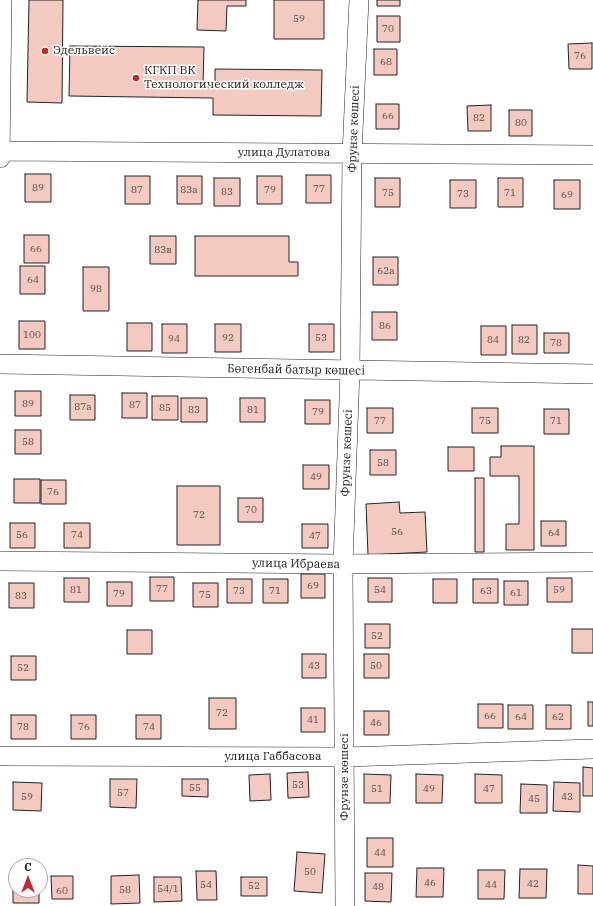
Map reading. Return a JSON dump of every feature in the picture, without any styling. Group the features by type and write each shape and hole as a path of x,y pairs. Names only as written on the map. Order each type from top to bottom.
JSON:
{"street":[{"name":"Фрунзе көшесі","path":"345,906 346,757 344,564 350,371 352,154 359,0"},
{"path":"0,158 1,6"},
{"name":"улица Дулатова","path":"0,151 593,155"},
{"name":"Бөгенбай батыр көшесі","path":"0,364 593,374"},
{"name":"улица Ибраева","path":"0,561 344,564 593,562"},
{"name":"улица Габбасова","path":"0,756 346,757 593,749"}],"building":[{"name":"Эдельвейс","path":"29,0 63,0 62,103 27,102"},
{"path":"198,0 246,0 246,6 227,6 226,31 197,30"},
{"path":"274,0 324,0 324,39 274,39"},
{"path":"377,0 400,0 400,6 377,6"},
{"path":"377,16 400,16 400,42 377,42"},
{"path":"592,43 592,69 569,69 568,44"},
{"name":"КГКП ВК Технологический колледж","path":"70,46 204,47 203,87 215,87 215,69 322,70 321,116 213,115 213,98 69,96"},
{"path":"374,49 397,49 397,75 374,75"},
{"path":"376,104 399,104 399,129 376,129"},
{"path":"491,105 491,131 468,131 467,106"},
{"path":"509,110 532,110 532,136 509,136"},
{"path":"25,174 51,174 51,202 25,202"},
{"path":"306,175 331,175 331,203 306,203"},
{"path":"125,176 150,176 150,204 125,204"},
{"path":"177,176 202,176 202,204 177,204"},
{"path":"257,176 282,176 282,204 257,204"},
{"path":"214,178 240,178 240,206 214,206"},
{"path":"375,178 400,178 400,207 375,207"},
{"path":"498,178 523,178 523,207 498,207"},
{"path":"450,180 476,180 476,208 450,208"},
{"path":"554,180 580,180 580,209 554,209"},
{"path":"24,235 49,235 49,263 24,263"},
{"path":"150,236 176,236 176,264 150,264"},
{"path":"195,236 289,236 289,262 298,262 298,276 195,276"},
{"path":"373,257 398,257 398,285 373,285"},
{"path":"20,266 45,266 45,294 20,294"},
{"path":"83,267 109,267 109,311 83,311"},
{"path":"372,312 397,312 397,340 372,340"},
{"path":"19,321 45,321 45,349 19,349"},
{"path":"127,323 152,323 152,351 127,351"},
{"path":"162,324 187,324 187,353 162,353"},
{"path":"215,324 241,324 241,352 215,352"},
{"path":"309,324 334,324 334,352 309,352"},
{"path":"512,325 537,325 537,354 512,354"},
{"path":"481,326 506,326 506,355 481,355"},
{"path":"544,333 569,333 569,353 544,353"},
{"path":"15,391 41,391 41,416 15,416"},
{"path":"122,393 147,393 147,418 122,418"},
{"path":"70,395 95,395 95,420 70,420"},
{"path":"152,396 178,396 178,420 152,420"},
{"path":"181,398 207,398 207,422 181,422"},
{"path":"240,398 265,398 265,422 240,422"},
{"path":"305,400 330,400 330,424 305,424"},
{"path":"367,408 393,408 393,433 367,433"},
{"path":"472,408 498,408 498,433 472,433"},
{"path":"544,409 569,409 569,434 544,434"},
{"path":"15,430 41,430 41,454 15,454"},
{"path":"501,446 534,446 534,550 506,550 506,524 519,524 519,476 490,476 490,457 501,457"},
{"path":"448,447 474,447 474,471 448,471"},
{"path":"370,450 396,450 396,475 370,475"},
{"path":"303,465 329,465 329,489 303,489"},
{"path":"475,478 484,478 484,552 475,552"},
{"path":"14,479 40,479 40,503 14,503"},
{"path":"41,480 66,480 66,504 41,504"},
{"path":"177,486 220,486 220,545 177,545"},
{"path":"238,498 263,498 263,522 238,522"},
{"path":"399,502 400,513 425,512 427,552 368,555 366,504"},
{"path":"541,521 566,521 566,546 541,546"},
{"path":"10,523 35,523 35,548 10,548"},
{"path":"64,523 90,523 90,548 64,548"},
{"path":"302,524 328,524 328,548 302,548"},
{"path":"301,574 325,574 325,598 301,598"},
{"path":"150,577 174,577 174,601 150,601"},
{"path":"64,578 89,578 89,602 64,602"},
{"path":"368,578 392,578 392,602 368,602"},
{"path":"547,578 572,578 572,602 547,602"},
{"path":"227,579 252,579 252,603 227,603"},
{"path":"263,579 288,579 288,603 263,603"},
{"path":"433,579 457,579 457,603 433,603"},
{"path":"473,579 498,579 498,603 473,603"},
{"path":"504,581 528,581 528,605 504,605"},
{"path":"107,582 132,582 132,606 107,606"},
{"path":"9,583 34,583 34,608 9,608"},
{"path":"193,583 218,583 218,607 193,607"},
{"path":"365,624 390,624 390,648 365,648"},
{"path":"572,629 593,629 593,653 572,653"},
{"path":"127,630 152,630 152,654 127,654"},
{"path":"302,654 326,654 326,678 302,678"},
{"path":"364,654 389,654 389,678 364,678"},
{"path":"11,656 36,656 36,680 11,680"},
{"path":"209,698 236,698 236,729 209,729"},
{"path":"588,702 593,702 593,726 588,726"},
{"path":"478,704 503,704 503,728 478,728"},
{"path":"508,705 533,705 533,729 508,729"},
{"path":"546,705 571,705 571,729 546,729"},
{"path":"301,708 325,708 325,732 301,732"},
{"path":"364,711 389,711 389,735 364,735"},
{"path":"11,715 36,715 36,739 11,739"},
{"path":"71,715 96,715 96,739 71,739"},
{"path":"136,715 161,715 161,739 136,739"},
{"path":"583,767 593,768 593,796 583,796"},
{"path":"308,772 309,797 288,798 287,773"},
{"path":"270,774 271,800 250,801 249,775"},
{"path":"364,774 391,775 390,803 364,803"},
{"path":"416,774 443,775 442,803 416,803"},
{"path":"475,774 502,775 502,803 475,803"},
{"path":"110,779 137,779 136,808 110,807"},
{"path":"182,779 208,779 208,797 182,796"},
{"path":"13,782 42,783 41,811 13,810"},
{"path":"554,782 580,783 580,812 553,811"},
{"path":"521,784 547,785 547,813 520,813"},
{"path":"367,838 393,838 393,867 367,867"},
{"path":"297,852 325,854 322,893 294,891"},
{"path":"578,865 593,866 593,894 578,894"},
{"path":"417,868 444,868 443,897 416,897"},
{"path":"520,869 547,869 546,898 519,898"},
{"path":"478,870 505,870 504,899 478,899"},
{"path":"196,871 216,871 217,900 197,900"},
{"path":"365,873 392,873 391,902 365,901"},
{"path":"139,875 140,903 111,904 111,876"},
{"path":"51,876 73,876 73,899 52,899"},
{"path":"154,877 181,877 182,901 154,902"},
{"path":"241,877 267,877 267,896 241,896"},
{"path":"13,898 39,898 39,903 13,903"}],"place":[{"name":"Эдельвейс","path":"45,51"},
{"name":"КГКП ВК Технологический колледж","path":"136,78"}]}
